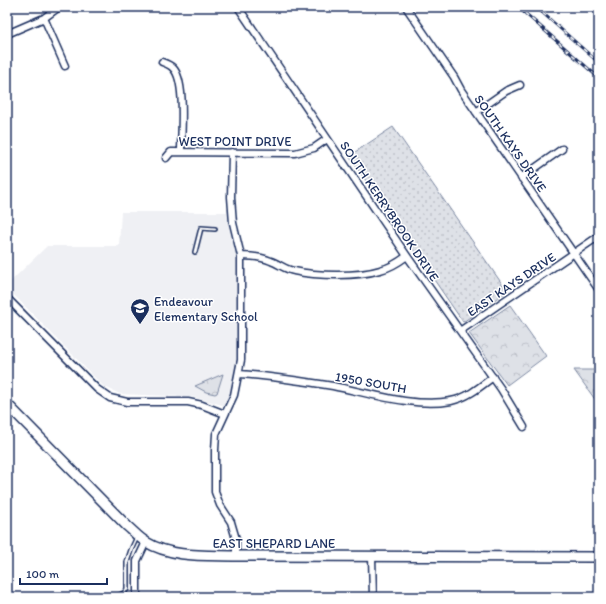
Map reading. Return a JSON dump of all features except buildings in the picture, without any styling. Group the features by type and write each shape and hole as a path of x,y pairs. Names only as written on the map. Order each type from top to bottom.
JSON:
{"street":[{"path":"7,34 44,18 59,7"},
{"name":"SOUTH KERRYBROOK DRIVE","path":"238,7 407,256 493,377 524,426"},
{"name":"SOUTH KAYS DRIVE","path":"406,7 476,112 599,290"},
{"path":"44,18 64,66"},
{"path":"162,62 172,67 179,77 181,92 180,152"},
{"path":"476,112 506,91 520,85"},
{"name":"WEST POINT DRIVE","path":"166,158 172,152 295,153 314,148 328,139"},
{"path":"522,178 562,149"},
{"path":"232,152 231,197 233,223 241,256 241,360 234,395 216,434 214,492 220,506 231,522 236,539 236,556"},
{"name":"EAST KAYS DRIVE","path":"460,331 599,236"},
{"path":"241,256 252,256 270,261 292,271 327,274 360,274 380,270 397,263 407,256"},
{"path":"7,298 97,389 110,398 127,402 188,402 202,405 225,414"},
{"name":"1950 SOUTH","path":"239,374 264,376 332,386 389,398 431,403 451,401 464,397 475,391 493,377"},
{"name":"EAST SHEPARD LANE","path":"7,404 114,513 138,535 146,542 169,551 198,555 236,556 599,557"},
{"path":"137,597 136,561 146,542"},
{"path":"372,556 373,597"}],"lane":[{"path":"195,252 201,228 215,229"},
{"path":"116,597 124,593 127,589 127,562 138,535"}],"shaded area":[{"name":"Endeavour Elementary School","path":"121,212 229,212 230,223 237,247 237,361 226,406 193,397 120,394 103,386 7,288 7,285 47,246 119,246"}],"green space":[{"path":"393,127 507,291 463,322 349,156"},
{"path":"510,305 546,356 507,385 469,333"},
{"path":"574,370 599,370 599,405"},
{"path":"223,374 217,393 215,394 206,392 195,386"}],"railway":[{"path":"518,7 599,78"},
{"path":"536,7 599,63"}],"place":[{"name":"Endeavour Elementary School","path":"140,325"}]}
